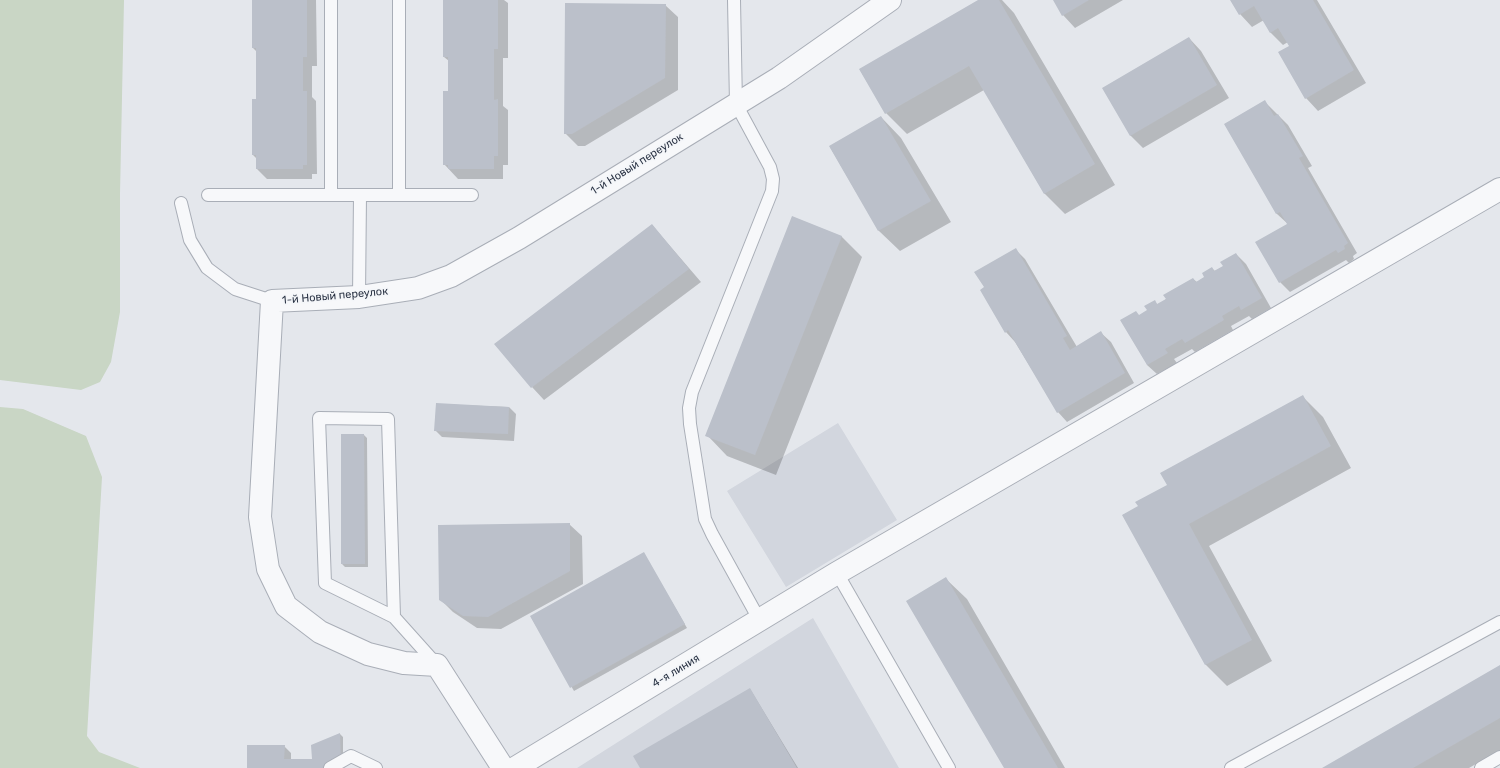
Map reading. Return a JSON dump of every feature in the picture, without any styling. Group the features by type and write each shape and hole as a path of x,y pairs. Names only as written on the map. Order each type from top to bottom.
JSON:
{"street":[{"name":"1-й Новый переулок","path":"437,665 404,663 368,654 320,632 286,606 268,569 260,517 272,302 359,297 418,288 451,276 518,238 779,78 890,0"},
{"name":"4-я линия","path":"515,768 837,573 1500,189"},
{"path":"437,665 503,768"}],"lane":[{"path":"331,0 331,195"},
{"path":"399,0 400,195"},
{"path":"734,0 736,104 770,167 773,180 772,191 692,392 689,408 690,424 706,519 712,534 760,621"},
{"path":"208,195 472,195"},
{"path":"359,297 360,195"},
{"path":"181,203 190,240 207,268 235,288 272,302"},
{"path":"394,617 388,419 319,418 325,583 394,617 437,665"},
{"path":"837,573 949,768"},
{"path":"1231,768 1500,622"},
{"path":"330,768 351,756 376,768"},
{"path":"1481,768 1500,757"}],"shaded area":[{"path":"838,423 897,520 786,587 727,491"},
{"path":"813,618 899,768 577,768"}],"green space":[{"path":"0,0 124,0 120,194 120,312 111,362 100,382 81,390 0,380"},
{"path":"0,407 23,409 86,436 102,477 87,736 99,752 140,768 0,768"}],"building":[{"path":"252,0 307,0 307,57 303,57 303,91 307,91 307,165 303,165 303,169 256,169 256,155 252,155 252,99 256,99 256,48 252,48"},
{"path":"443,0 498,0 498,49 494,49 494,100 498,99 498,156 494,156 494,169 448,169 448,165 443,165 443,91 448,91 448,57 443,57"},
{"path":"978,0 999,0 1095,164 1044,194 969,66 885,114 859,69"},
{"path":"1053,0 1089,0 1062,16"},
{"path":"1230,0 1313,0 1354,70 1305,99 1278,52 1289,46 1278,28 1270,33 1254,6 1239,15"},
{"path":"565,3 666,4 665,78 572,134 564,134"},
{"path":"1189,37 1217,85 1130,136 1102,88"},
{"path":"1265,100 1274,116 1278,114 1303,156 1299,158 1348,243 1344,246 1345,249 1338,253 1336,250 1279,283 1255,242 1287,224 1280,212 1276,214 1224,124"},
{"path":"881,116 931,201 878,231 829,146"},
{"path":"792,216 842,236 755,455 705,436"},
{"path":"652,224 689,269 531,388 494,344"},
{"path":"1016,248 1067,336 1063,338 1070,350 1101,331 1125,373 1057,413 1008,330 1005,333 980,290 984,287 974,272"},
{"path":"1236,253 1262,298 1241,310 1239,306 1222,316 1224,320 1185,343 1182,339 1165,349 1168,353 1147,365 1120,320 1136,311 1139,315 1147,310 1144,306 1155,300 1157,304 1166,299 1163,295 1193,278 1196,282 1204,277 1202,273 1212,267 1214,271 1223,266 1220,262"},
{"path":"1303,395 1331,446 1189,524 1252,640 1205,665 1122,515 1138,506 1135,502 1167,485 1160,473"},
{"path":"436,403 509,407 508,434 434,431"},
{"path":"341,434 364,434 365,564 341,564"},
{"path":"570,523 570,571 488,617 463,616 439,600 438,525"},
{"path":"644,552 685,624 570,688 530,616"},
{"path":"946,577 1058,768 1004,768 906,601"},
{"path":"1500,665 1500,718 1413,768 1322,768"},
{"path":"750,688 797,768 640,768 633,756"},
{"path":"340,733 341,768 247,768 247,745 285,745 284,759 312,759 311,745"}]}
